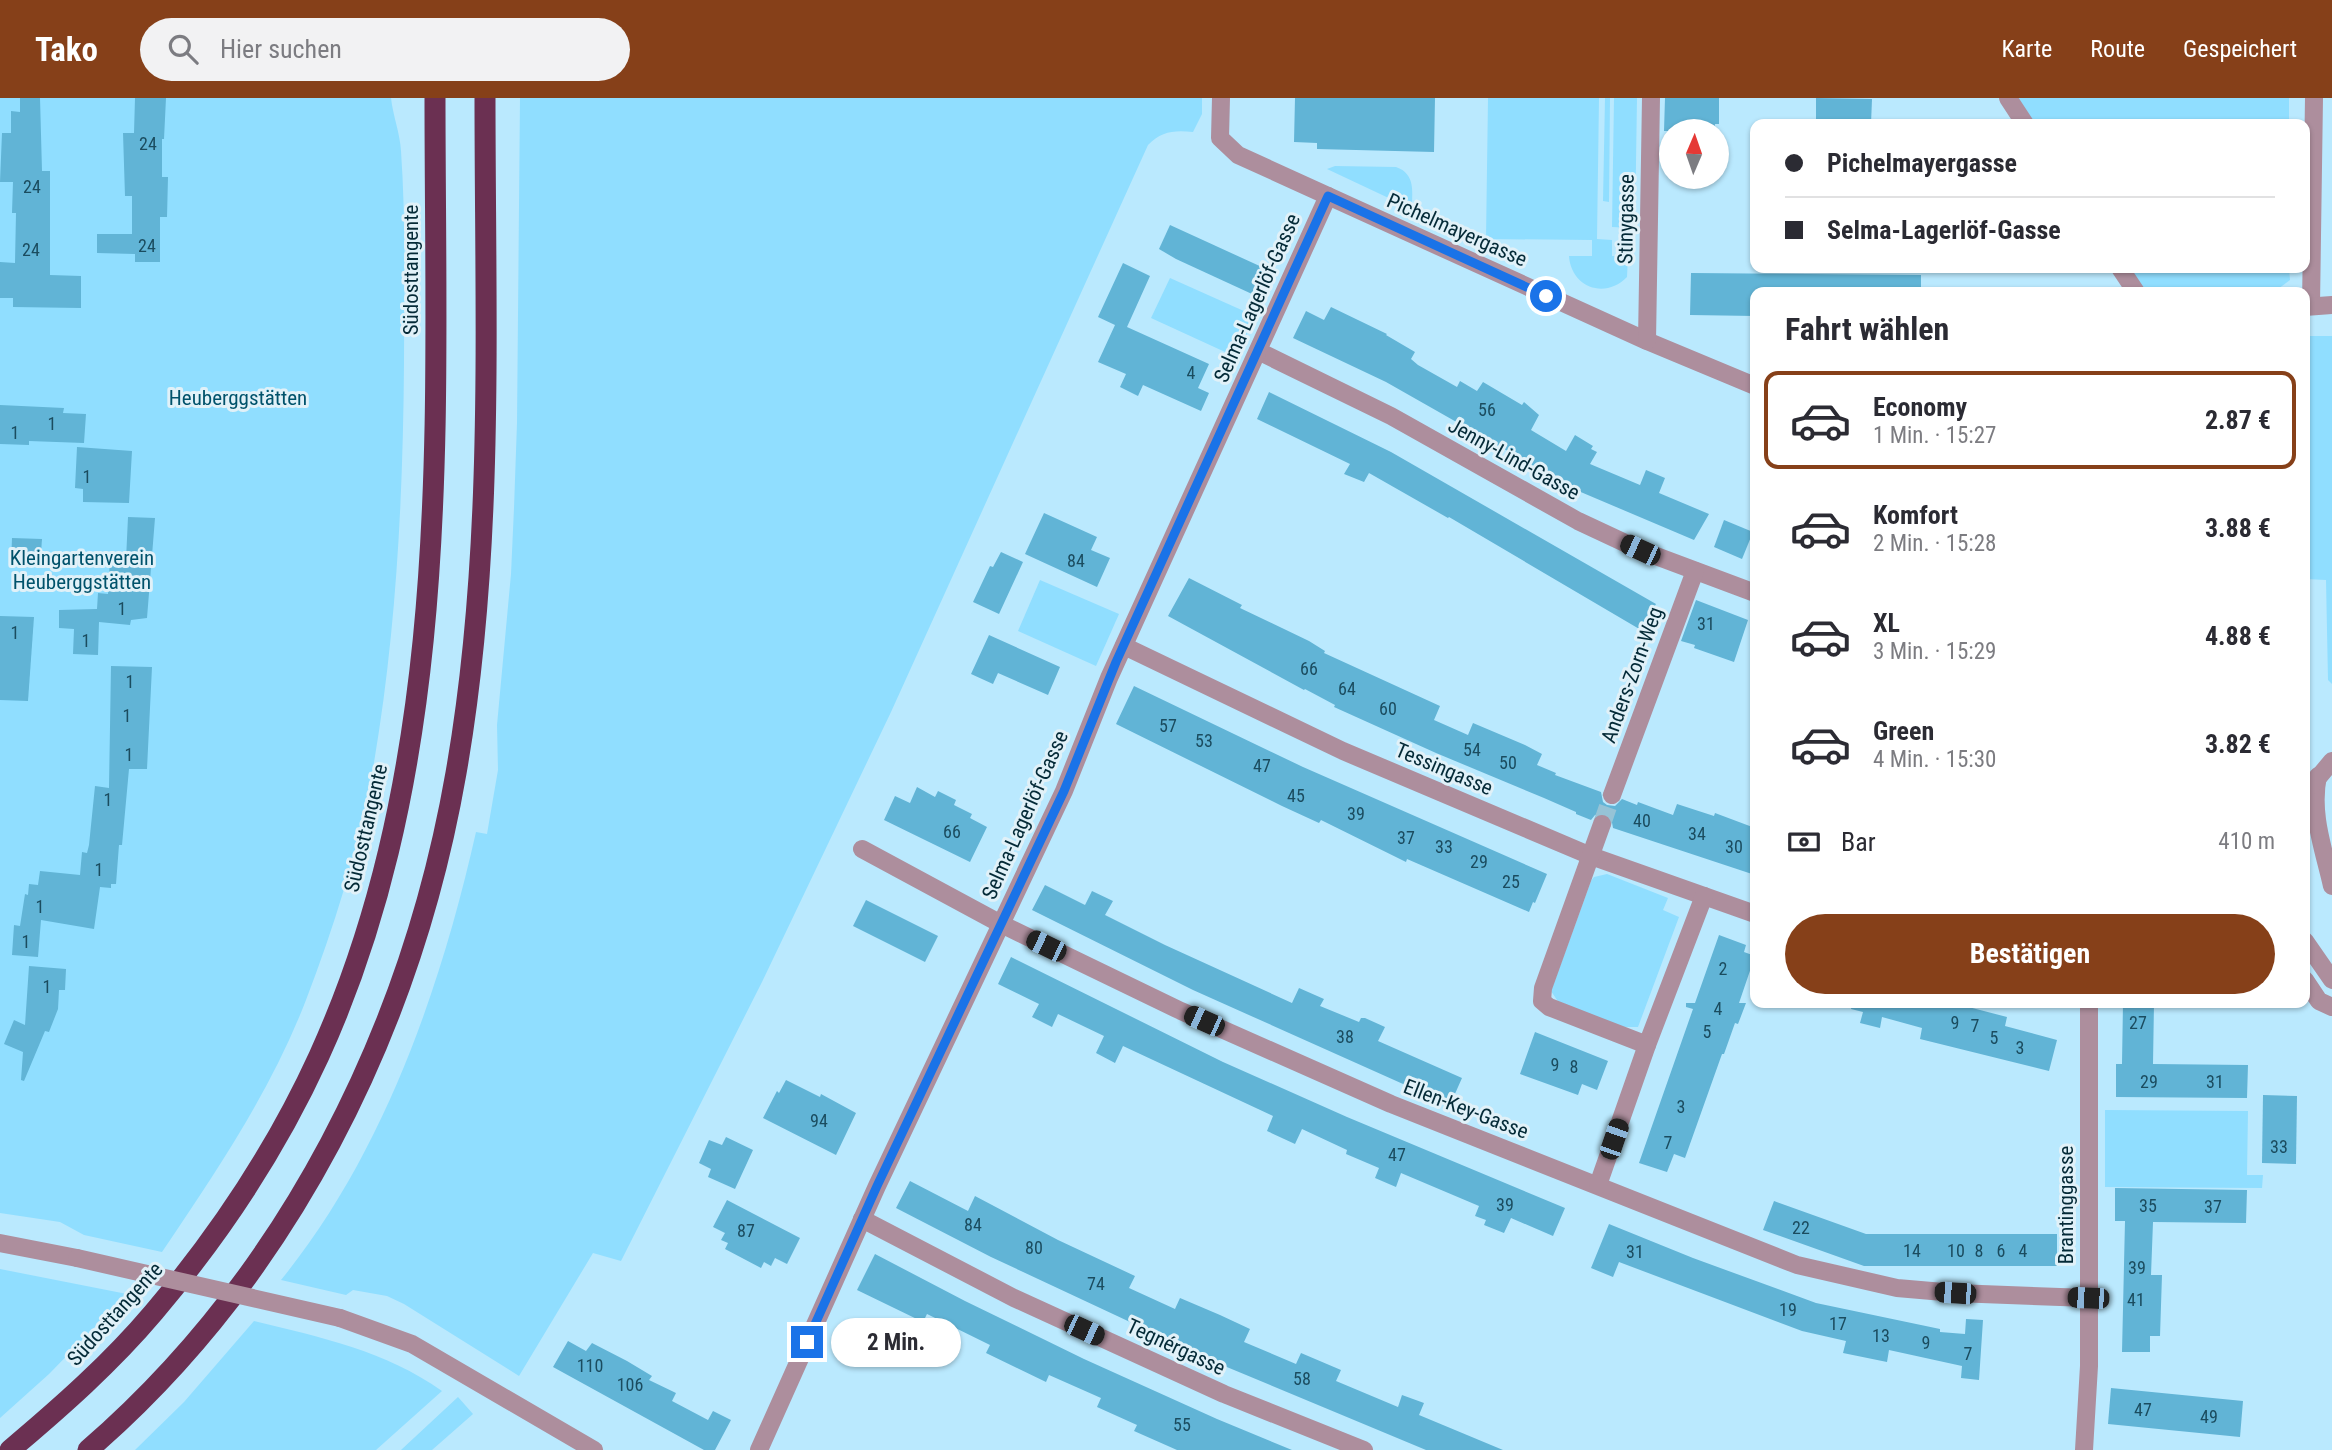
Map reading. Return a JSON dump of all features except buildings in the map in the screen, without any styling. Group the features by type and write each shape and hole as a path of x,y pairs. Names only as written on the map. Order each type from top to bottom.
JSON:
{"highway":[{"name":"Südosttangente","path":"10,1450 112,1358 153,1314 220,1227 255,1175 318,1056 343,997 368,925 389,847 406,765 425,611 435,418 435,98"},
{"path":"88,1450 152,1389 197,1339 246,1277 300,1197 335,1137 366,1072 389,1016 421,923 456,773 475,615 485,423 485,98"}],"street":[{"name":"Pichelmayergasse","path":"1221,98 1220,138 1238,155 1647,341 1750,384"},
{"name":"Stinygasse","path":"1647,341 1651,98"},
{"path":"2008,98 2022,119"},
{"path":"2310,237 2314,98"},
{"name":"Selma-Lagerlöf-Gasse","path":"759,1450 862,1219 1064,791 1124,646 1328,196"},
{"path":"2310,306 2332,305"},
{"name":"Jenny-Lind-Gasse","path":"1258,351 1391,416 1578,521 1640,550 1750,591"},
{"name":"Anders-Zorn-Weg","path":"1612,795 1695,572"},
{"name":"Tessingasse","path":"1124,646 1343,751 1591,856 1750,912"},
{"path":"2310,789 2332,761"},
{"path":"2318,776 2315,791 2316,820 2332,886"},
{"path":"1601,824 1541,997 1544,1004 1552,1009 1647,1045"},
{"name":"Ellen-Key-Gasse","path":"862,849 1002,924 1181,1011 1391,1104 1797,1265 1839,1276 1924,1291 2088,1298"},
{"path":"1598,1185 1647,1045 1704,896"},
{"path":"2310,948 2332,979"},
{"path":"2310,988 2319,1001 2332,1007"},
{"name":"Brantinggasse","path":"2084,1450 2089,1366 2089,1008"},
{"name":"Tegnérgasse","path":"862,1219 1014,1298 1224,1394 1364,1450"},
{"path":"0,1243 78,1258 340,1318 412,1344 594,1450"}],"green space":[{"path":"0,98 391,98 400,144 404,204 404,284 400,518 387,672 366,803 335,917 292,1034 241,1130 162,1252 84,1235 60,1222 0,1213"},
{"path":"520,98 1202,98 1202,114 1193,132 1169,132 1148,145 891,712 762,982 621,1261 593,1253 519,1376 387,1296 353,1290 346,1295 281,1280 350,1179 404,1068 445,950 476,832 487,834 498,770 497,725 511,574 514,508"},
{"path":"1488,98 1599,98 1597,239 1612,240 1612,256 1628,256 1627,277 1618,284 1600,289 1590,287 1576,276 1569,256 1592,256 1592,240 1486,239"},
{"path":"1605,98 1610,98 1609,202 1603,201"},
{"path":"1614,98 1637,98 1635,228 1612,227"},
{"path":"2016,98 2289,98 2289,119 2030,119"},
{"path":"1335,166 1396,167 1402,170 1412,184 1412,209 1327,169"},
{"path":"2132,273 2289,273 2290,280 2281,287 2142,287"},
{"path":"1170,278 1255,316 1236,357 1151,318"},
{"path":"2310,336 2332,336 2332,684 2328,680 2326,580 2310,579"},
{"path":"1040,580 1119,614 1096,666 1018,631"},
{"path":"1607,874 1668,898 1663,910 1679,917 1638,1027 1621,1027 1559,1003 1551,991 1591,881 1594,877"},
{"path":"2105,1110 2248,1111 2247,1175 2263,1175 2262,1188 2105,1187"},
{"path":"0,1269 127,1294 49,1374 0,1418"},
{"path":"254,1321 375,1355 421,1377 442,1391 376,1450 135,1450 184,1402"},
{"path":"458,1397 473,1414 432,1450 401,1450"}],"tunnel":[{"path":"1602,824 1612,795"}],"route":[{"path":"807,1342 931,1070 1064,791 1116,662 1328,196 1546,296"}],"park label":[{"name":"Heuberggstätten","path":"238,398"},
{"name":"Kleingartenverein Heuberggstätten","path":"82,570"}]}
